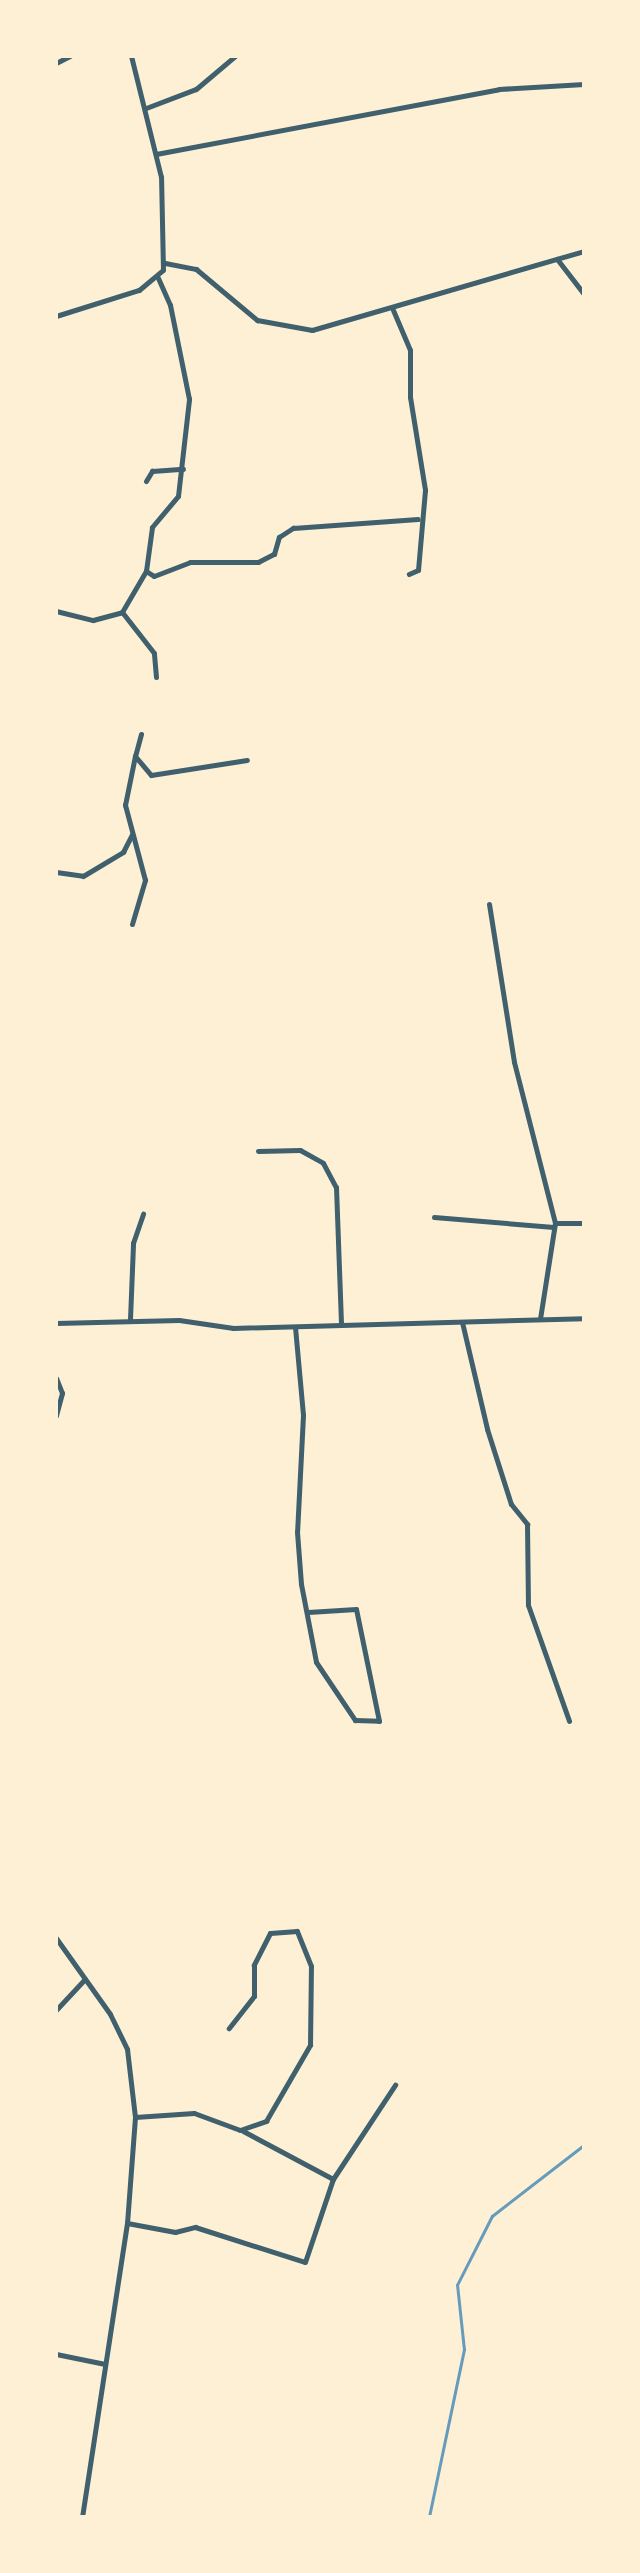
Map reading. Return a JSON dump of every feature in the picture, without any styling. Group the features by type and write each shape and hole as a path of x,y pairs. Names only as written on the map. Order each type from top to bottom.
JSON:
{"street":[{"path":"56,63 70,56"},
{"path":"56,611 93,620 122,611 146,571 144,551 152,527 178,496 183,469 188,383 158,278 165,263 156,154 131,56"},
{"path":"146,108 196,89 235,56"},
{"path":"156,154 499,89 584,84"},
{"path":"165,263 196,269 245,313 286,330 393,310 584,251"},
{"path":"557,259 584,294"},
{"path":"56,316 158,278"},
{"path":"393,310 410,350 410,397 425,489 418,519 418,569 410,574"},
{"path":"146,481 152,471 183,469"},
{"path":"146,571 154,576 190,562 258,562 274,554 279,537 293,528 418,519"},
{"path":"122,611 154,653 156,677"},
{"path":"132,924 145,880 125,805 141,734"},
{"path":"135,756 151,775 247,760"},
{"path":"56,872 83,876 123,852 133,834"},
{"path":"489,904 514,1062 554,1225 540,1319"},
{"path":"258,1152 300,1150 323,1163 336,1187 341,1325"},
{"path":"130,1319 133,1243 143,1214"},
{"path":"434,1217 554,1225 584,1223"},
{"path":"56,1323 130,1319 295,1327 583,1319"},
{"path":"462,1322 487,1429 511,1504 527,1524 528,1605 569,1721"},
{"path":"295,1327 303,1415 297,1532 308,1612 316,1662 332,1693 355,1720 379,1721 356,1609 308,1612"},
{"path":"56,1378 62,1393 56,1416"},
{"path":"229,2028 254,1996 254,1965 270,1933 297,1931 311,1966 310,2045 265,2121 240,2130"},
{"path":"56,1938 127,2049 135,2118 127,2223 82,2517"},
{"path":"56,2010 84,1980"},
{"path":"127,2223 175,2232 195,2227 305,2262 318,2238 333,2179 395,2085"},
{"path":"135,2118 187,2112 240,2130 333,2179"},
{"path":"56,2354 105,2364"}],"waterway":[{"path":"429,2517 464,2350 457,2285 492,2216 584,2145"}]}
